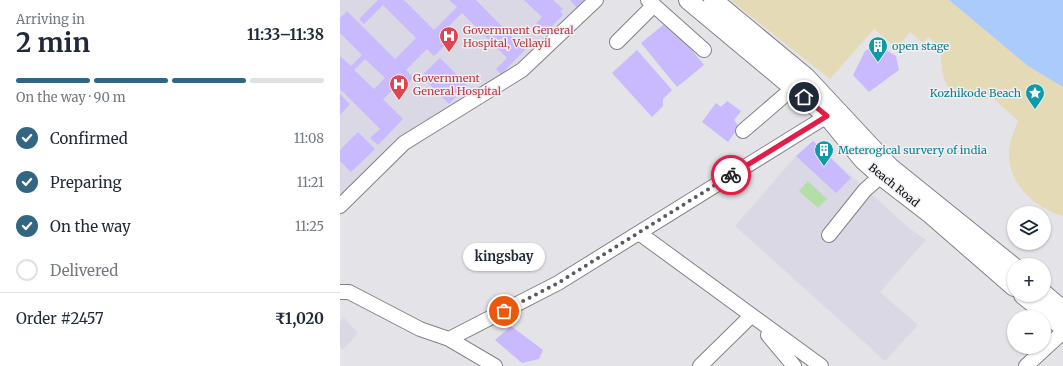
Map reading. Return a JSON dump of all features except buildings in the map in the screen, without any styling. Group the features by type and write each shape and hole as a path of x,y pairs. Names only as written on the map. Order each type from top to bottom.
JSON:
{"main road":[{"name":"Beach Road","path":"688,0 827,116 863,160 881,176 929,213 1007,281"},
{"name":"Beach Road","path":"713,0 806,77 890,167 1007,261"},
{"path":"1051,300 1063,310"},
{"path":"1032,302 1063,327"}],"street":[{"path":"340,206 404,144 522,70 596,0"},
{"path":"617,42 651,3 704,50"},
{"path":"743,131 793,88"},
{"path":"449,339 558,283 827,116"},
{"path":"829,235 865,190 881,176"},
{"path":"639,233 821,366"},
{"path":"340,292 349,292 420,329 449,339 495,366"},
{"path":"700,366 754,318"},
{"path":"754,318 794,366"},
{"path":"1026,366 1063,332"}],"shaded area":[{"name":"Government General Hospital","path":"340,0 587,0 517,63 397,138 340,196"},
{"path":"813,141 910,229 926,240 880,292 918,325 885,361 735,226 796,156"},
{"path":"344,318 358,333 343,350 340,347 340,322"}],"green space":[{"path":"808,181 827,199 818,208 799,191"}],"sand":[{"name":"Kozhikode Beach","path":"730,0 949,0 1028,66 1063,87 1063,216 1051,211 1051,206 1042,206 1034,201 1026,194 1014,176 1010,165 1009,150 1018,121 993,98 979,99 965,97 952,90 944,79 940,47 928,37 923,43 910,32 897,48 874,29 830,79"}],"water":[{"path":"949,0 1063,0 1063,87 1028,66"}],"way so far":[{"path":"504,311 558,283 731,175"}],"place":[{"name":"Government General Hospital, Vellayil","path":"449,53"},
{"name":"open stage","path":"878,63"},
{"name":"Government General Hospital","path":"399,101"},
{"name":"Kozhikode Beach","path":"1035,110"},
{"name":"Meterogical survery of india","path":"824,167"},
{"name":"kingsbay","path":"504,311"}],"route":[{"path":"731,175 827,116 804,97"}]}
